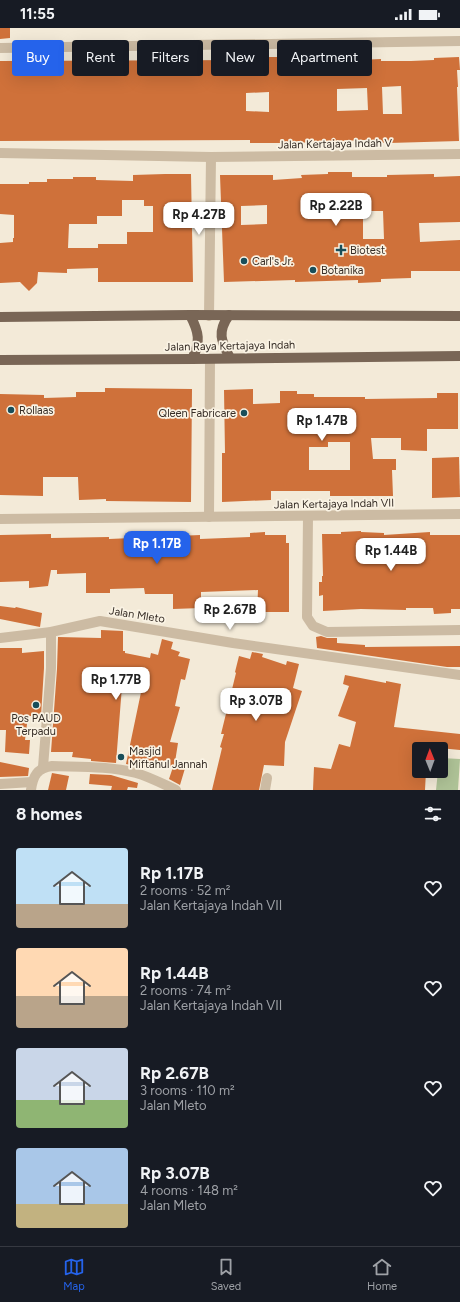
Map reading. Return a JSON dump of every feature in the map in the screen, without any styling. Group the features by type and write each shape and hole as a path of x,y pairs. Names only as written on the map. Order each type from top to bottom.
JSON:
{"main road":[{"path":"190,315 196,328 198,339 197,349 192,359"},
{"path":"0,317 190,315 460,316"},
{"path":"228,316 222,325 221,335 222,344 230,358"},
{"name":"Jalan Raya Kertajaya Indah","path":"0,360 460,356"}],"street":[{"path":"0,48 460,41"},
{"name":"Jalan Kertajaya Indah V","path":"0,153 211,157 460,154"},
{"path":"209,316 211,157"},
{"path":"209,517 210,359"},
{"name":"Jalan Kertajaya Indah VII","path":"0,519 460,514"},
{"path":"308,516 307,617 313,626 327,632 460,630"},
{"name":"Jalan Mleto","path":"0,638 51,632 100,621 233,643 460,675"},
{"path":"43,767 51,668 51,632"},
{"path":"0,784 32,786 36,773 43,767 52,766 121,770 138,774 176,790"},
{"path":"265,790 267,778"}],"green space":[{"path":"448,758 460,759 458,790 436,790 437,778 448,778"}],"building":[{"path":"0,28 10,28 10,38 0,39"},
{"path":"269,57 277,57 277,76 372,76 372,59 381,59 381,61 411,61 459,57 460,70 457,70 457,87 459,141 389,143 365,140 250,143 250,140 0,141 0,61 12,61 12,76 64,76 64,61 72,61 72,76 129,76 129,60 137,60 137,76 203,76 203,60 211,60 211,76 269,76","holes":["401,86 402,114 383,114 382,87","367,88 368,110 337,111 337,89","269,92 269,112 246,111 246,93"]},
{"path":"328,172 352,172 352,177 387,177 387,175 434,174 434,177 460,176 460,222 419,223 420,242 460,240 460,271 411,271 411,278 381,279 381,282 358,283 358,280 295,282 295,280 224,282 220,175 273,175 273,180 302,178 301,175 328,174","holes":["267,205 267,224 241,225 241,206","363,211 383,211 384,239 363,239"]},
{"path":"191,174 193,282 98,282 98,268 67,269 67,273 38,272 37,283 29,291 20,282 0,283 0,243 13,242 14,215 0,214 0,184 29,184 29,182 47,182 47,179 73,179 73,177 96,177 96,180 133,181 133,175","holes":["122,200 144,200 144,206 153,206 153,232 127,232 127,244 98,244 98,248 68,248 69,224 97,224 97,216 122,216"]},
{"path":"105,388 192,389 191,502 106,501 106,499 79,500 78,477 43,477 43,496 0,495 0,394 44,395 44,398 76,397 76,392 105,392"},
{"path":"253,389 253,404 280,403 280,391 297,391 297,394 314,394 314,397 365,397 365,399 437,398 437,393 458,393 458,429 427,429 427,451 401,450 401,438 371,438 373,459 396,459 396,470 392,470 393,496 330,496 330,491 271,491 271,500 222,502 222,453 225,453 224,390","holes":["328,442 350,442 350,470 309,470 309,447 328,447"]},
{"path":"459,457 460,497 432,498 432,458"},
{"path":"361,531 384,533 384,535 430,532 430,535 460,535 460,609 451,609 451,613 434,614 433,608 406,608 406,610 361,609 323,611 323,595 319,596 319,582 322,582 323,576 322,534 341,534 341,532"},
{"path":"265,532 265,535 286,535 286,543 289,543 289,612 257,612 258,590 201,592 201,608 173,609 173,594 145,594 144,588 110,589 110,593 86,593 86,573 57,574 57,570 51,570 48,586 29,588 29,581 0,582 0,535 51,534 51,538 109,537 109,539 200,535 200,539 250,537 250,533"},
{"path":"0,606 16,607 42,613 40,627 0,619"},
{"path":"101,630 123,631 123,651 125,651 125,653 150,658 151,653 158,655 162,639 173,642 171,649 180,652 178,656 190,659 185,680 181,679 175,706 180,707 170,742 178,743 175,762 186,765 180,785 169,779 173,767 147,764 147,768 126,764 144,678 123,673 116,763 91,761 91,759 72,757 73,752 51,752 58,637 101,638"},
{"path":"321,636 327,638 337,638 337,643 365,645 365,647 460,646 460,667 447,667 317,648 316,637"},
{"path":"0,648 22,648 22,653 44,651 41,716 28,716 25,740 30,740 29,754 5,752 6,730 0,730"},
{"path":"252,652 263,654 262,657 286,665 287,661 299,664 293,688 302,691 285,742 284,766 264,765 259,790 212,790 222,748 220,747 224,734 221,734 239,656 250,659"},
{"path":"345,675 386,683 386,681 401,684 394,727 460,734 460,750 448,749 448,742 412,742 412,778 426,778 425,790 313,790 314,767 331,769 339,744 350,747 356,722 338,716 349,686 343,684"},
{"path":"0,762 29,768 28,776 0,777"},
{"path":"52,773 69,776 66,790 48,790"},
{"path":"90,774 111,775 138,783 137,788 128,787 127,790 111,790 112,786 89,784"}],"place":[{"name":"Biotest","path":"341,250"},
{"name":"Carl's Jr.","path":"244,261"},
{"name":"Botanika","path":"313,270"},
{"name":"Rollaas","path":"11,410"},
{"name":"Qleen Fabricare","path":"244,413"},
{"name":"Pos PAUD Terpadu","path":"36,705"},
{"name":"Masjid Miftahul Jannah","path":"121,757"}]}
